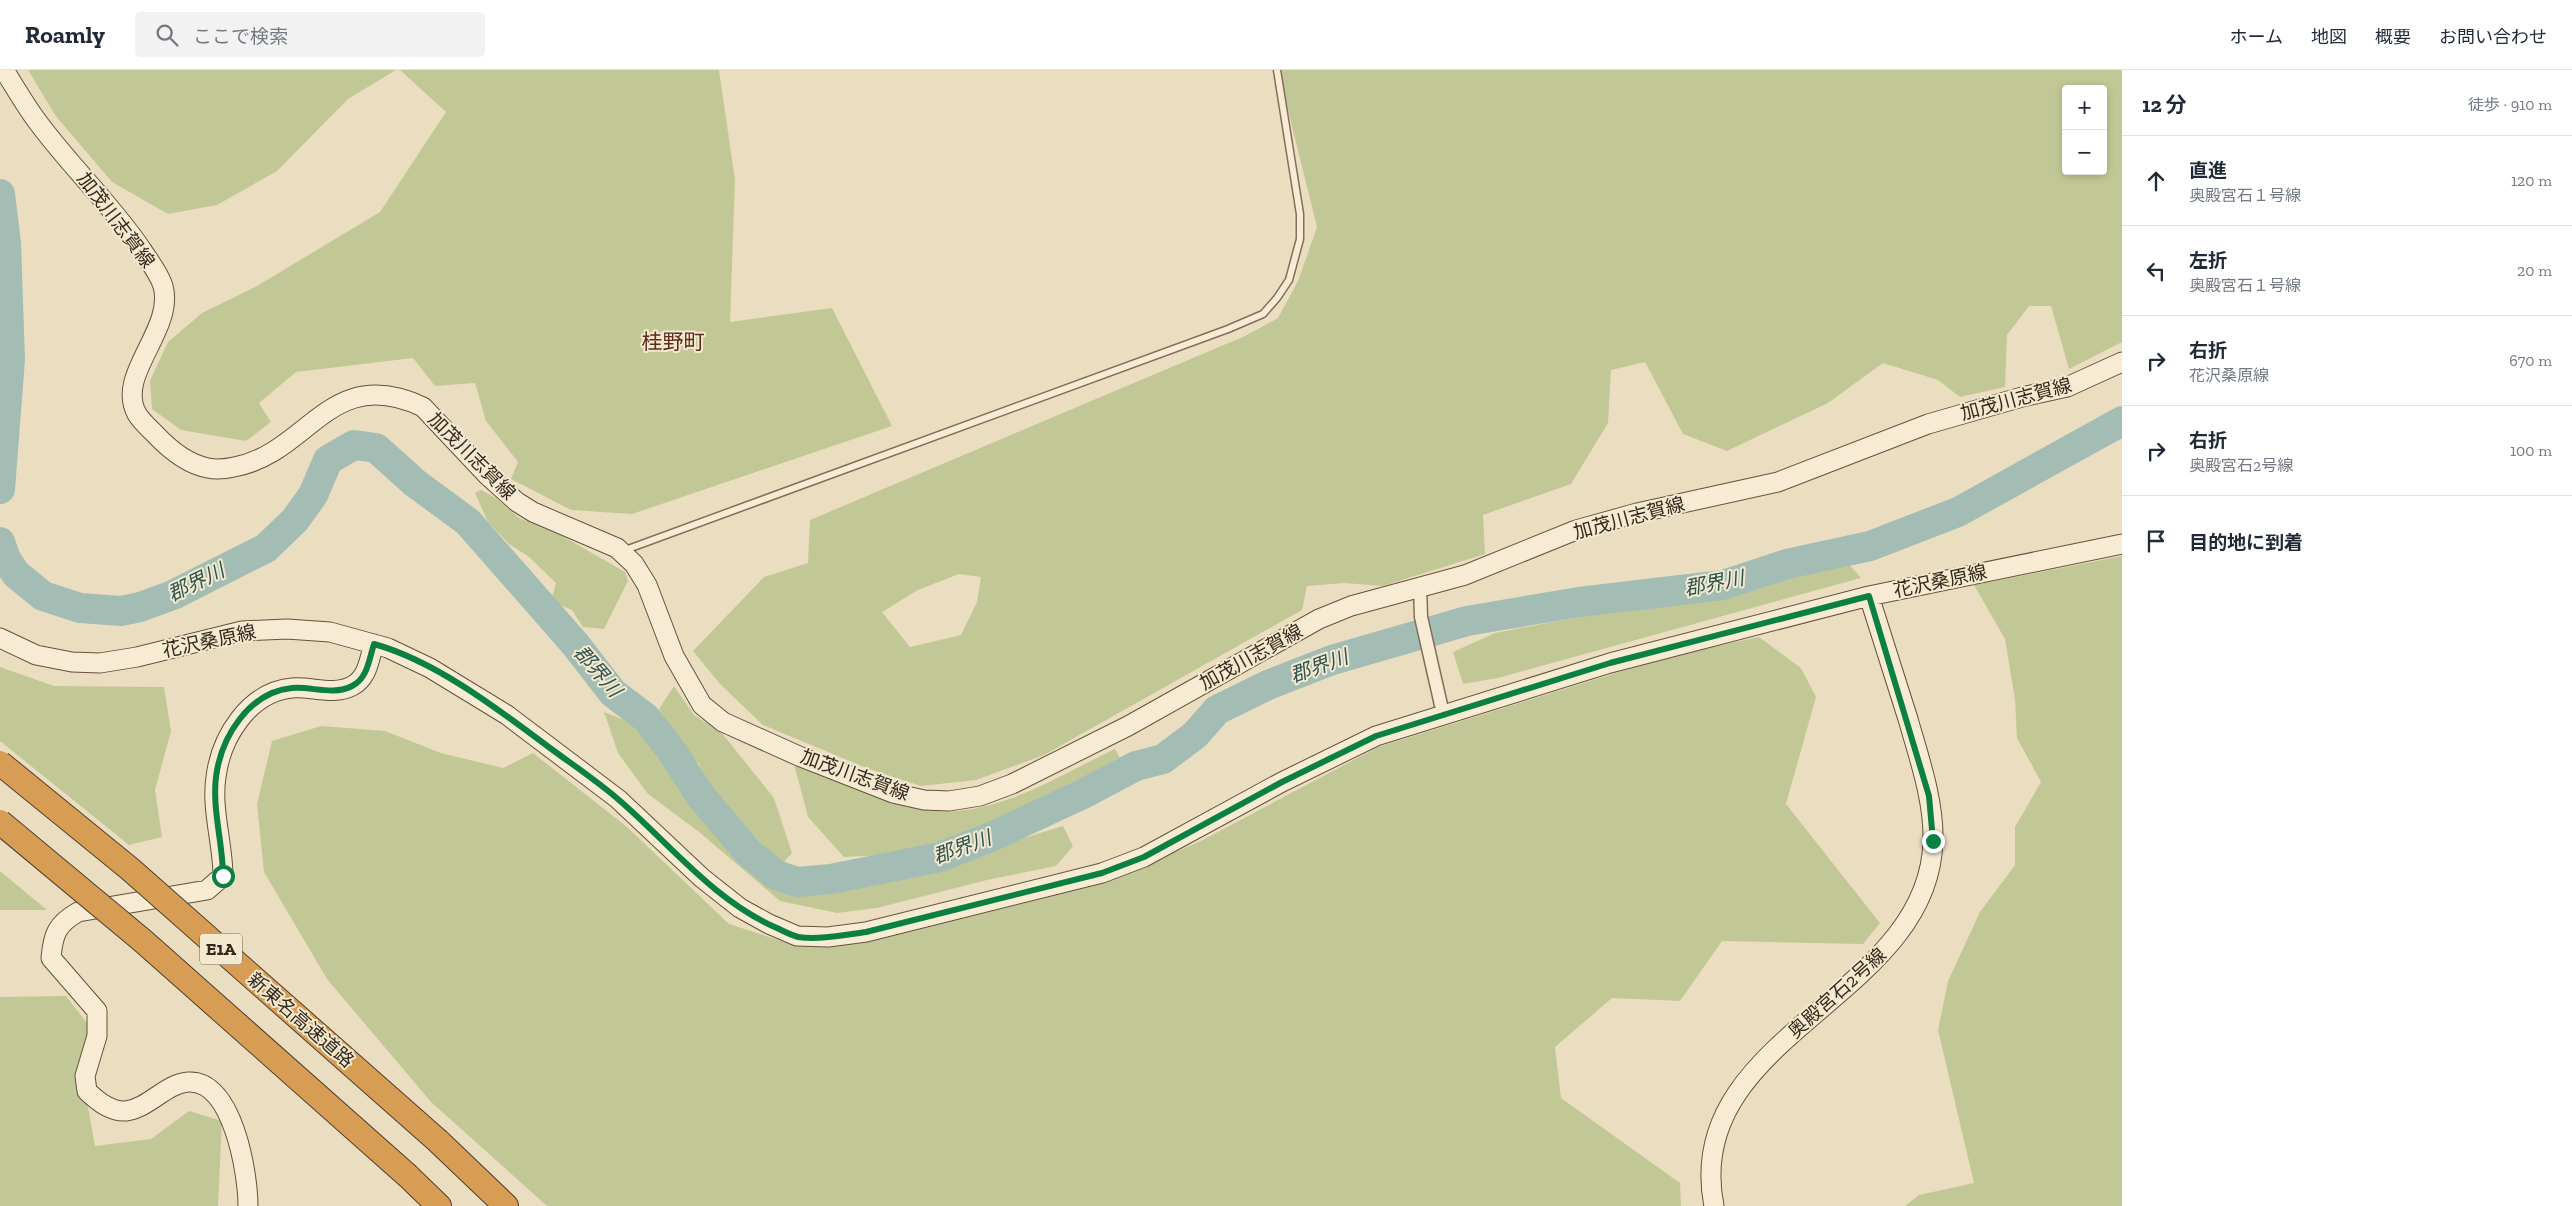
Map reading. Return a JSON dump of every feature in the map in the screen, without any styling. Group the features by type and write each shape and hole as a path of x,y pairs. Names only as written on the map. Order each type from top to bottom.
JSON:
{"highway":[{"name":"新東名高速道路","path":"0,763 130,869 438,1141 506,1206"},
{"name":"E1A","path":"0,822 143,941 408,1176 439,1206"}],"main road":[{"name":"加茂川志賀線","path":"4,70 36,121 128,229 162,284 165,298 164,314 139,369 131,397 137,415 169,449 200,467 212,470 240,466 257,460 279,447 316,418 354,396 383,396 410,400 424,407 488,476 517,502 533,512 617,548 634,564 647,585 674,656 702,705 723,722 801,757 893,793 924,800 950,801 980,796 1012,784 1128,726 1319,619 1351,606 1465,575 1576,530 1637,513 1778,482 1928,424 2004,402 2067,387 2122,362"},
{"name":"花沢桑原線","path":"0,638 36,655 72,662 100,663 137,657 242,631 287,629 330,632 388,648 430,668 507,716 618,799 702,878 740,908 769,924 797,936 828,937 866,932 1102,873 1144,857 1282,782 1376,736 1443,709 1610,663 1869,596 2122,544"},
{"name":"奥殿宮石2号線","path":"1714,1206 1711,1168 1714,1148 1721,1124 1734,1098 1767,1057 1824,1005 1872,965 1905,927 1928,882 1933,841 1929,796 1869,596"},
{"path":"248,1206 236,1134 218,1095 211,1089 188,1082 157,1095 128,1111 119,1111 105,1106 87,1091 85,1076 97,1036 96,1011 51,958 53,939 63,920 78,912 123,906 207,890 223,876 216,778 221,755 245,712 263,696 274,692 292,688 338,691 353,686 365,675 374,644"}],"street":[{"path":"1420,587 1421,617 1443,709"}],"lane":[{"path":"617,548 628,549 1228,329 1263,314 1289,280 1300,240 1300,214 1278,70"}],"green space":[{"path":"28,70 396,70 348,99 277,171 217,205 168,214 112,182 55,115"},
{"path":"400,70 719,70 735,180 730,322 832,308 892,426 632,514 571,510 511,479 518,462 486,421 475,383 435,386 413,358 296,372 259,403 271,422 246,441 181,430 152,409 150,381 168,342 202,313 257,286 380,212 446,112"},
{"path":"1278,70 2122,70 2122,342 2069,369 2051,306 2029,306 2007,335 2005,387 1960,397 1938,380 1883,363 1828,403 1727,451 1683,434 1645,362 1611,370 1608,423 1571,484 1483,515 1485,554 1383,586 1344,583 1307,586 1302,610 1044,755 976,780 921,786 869,769 763,725 720,684 693,651 764,577 808,563 810,520 1245,336 1278,318 1298,281 1317,227","holes":["959,574 981,577 977,602 961,635 910,647 882,612 918,590"]},
{"path":"481,490 496,498 519,518 557,533 625,572 628,581 604,629 583,627 572,610 551,601 556,583 529,557 509,544 488,522 475,493"},
{"path":"2122,556 2122,1206 1905,1206 1919,1195 1974,1183 1938,1030 1948,981 1980,912 2015,865 2015,827 2041,782 2017,738 2015,700 2005,639 1974,585"},
{"path":"1847,562 1861,578 1498,678 1463,684 1453,652 1495,633 1749,584 1758,580"},
{"path":"1759,637 1801,668 1816,697 1786,804 1880,923 1863,944 1722,941 1680,1001 1612,998 1555,1047 1561,1098 1680,1183 1681,1206 547,1206 431,1102 327,979 264,872 257,804 272,741 321,726 385,731 441,753 503,768 533,753 627,827 729,924 791,944 823,945 875,939 1110,880 1201,841 1378,747 1674,655"},
{"path":"0,667 54,686 164,687 171,731 155,790 162,837 129,845 0,741"},
{"path":"674,686 694,715 721,732 774,798 792,853 783,863 718,808 699,764 683,748 659,709"},
{"path":"604,712 634,724 719,837 764,873 786,887 813,889 984,856 1024,838 1063,826 1073,846 1056,866 987,880 877,908 837,913 780,901 699,832 648,794 618,753"},
{"path":"1115,749 1120,758 1089,781 927,853 844,857 808,817 794,764 910,807 951,811 1000,802 1024,793"},
{"path":"0,871 47,910 0,910"},
{"path":"66,996 97,1036 86,1096 95,1146 151,1139 189,1111 222,1121 218,1206 0,1206 0,997"}],"waterway":[{"name":"郡界川","path":"0,194 6,243 10,359 0,489"},
{"name":"郡界川","path":"0,542 6,559 16,574 43,596 80,608 121,611 140,607 173,595 266,548 295,520 313,495 328,460 354,445 376,448 415,483 468,522 575,644 613,693 646,718 671,750 700,795 748,852 776,875 797,882 831,879 940,857 991,837 1083,794 1136,766 1163,759 1195,735 1217,710 1268,685 1332,660 1467,621 1579,602 1723,585 1787,564 1870,546 1958,512 2122,421"}],"district":[{"name":"桂野町","path":"673,341"}],"route":[{"path":"223,876 216,778 221,755 245,712 263,696 274,692 292,688 338,691 353,686 365,675 374,644 388,648 430,668 507,716 618,799 702,878 740,908 769,924 797,936 828,937 866,932 1102,873 1144,857 1282,782 1376,736 1610,663 1869,596 1929,796 1933,841"}]}
